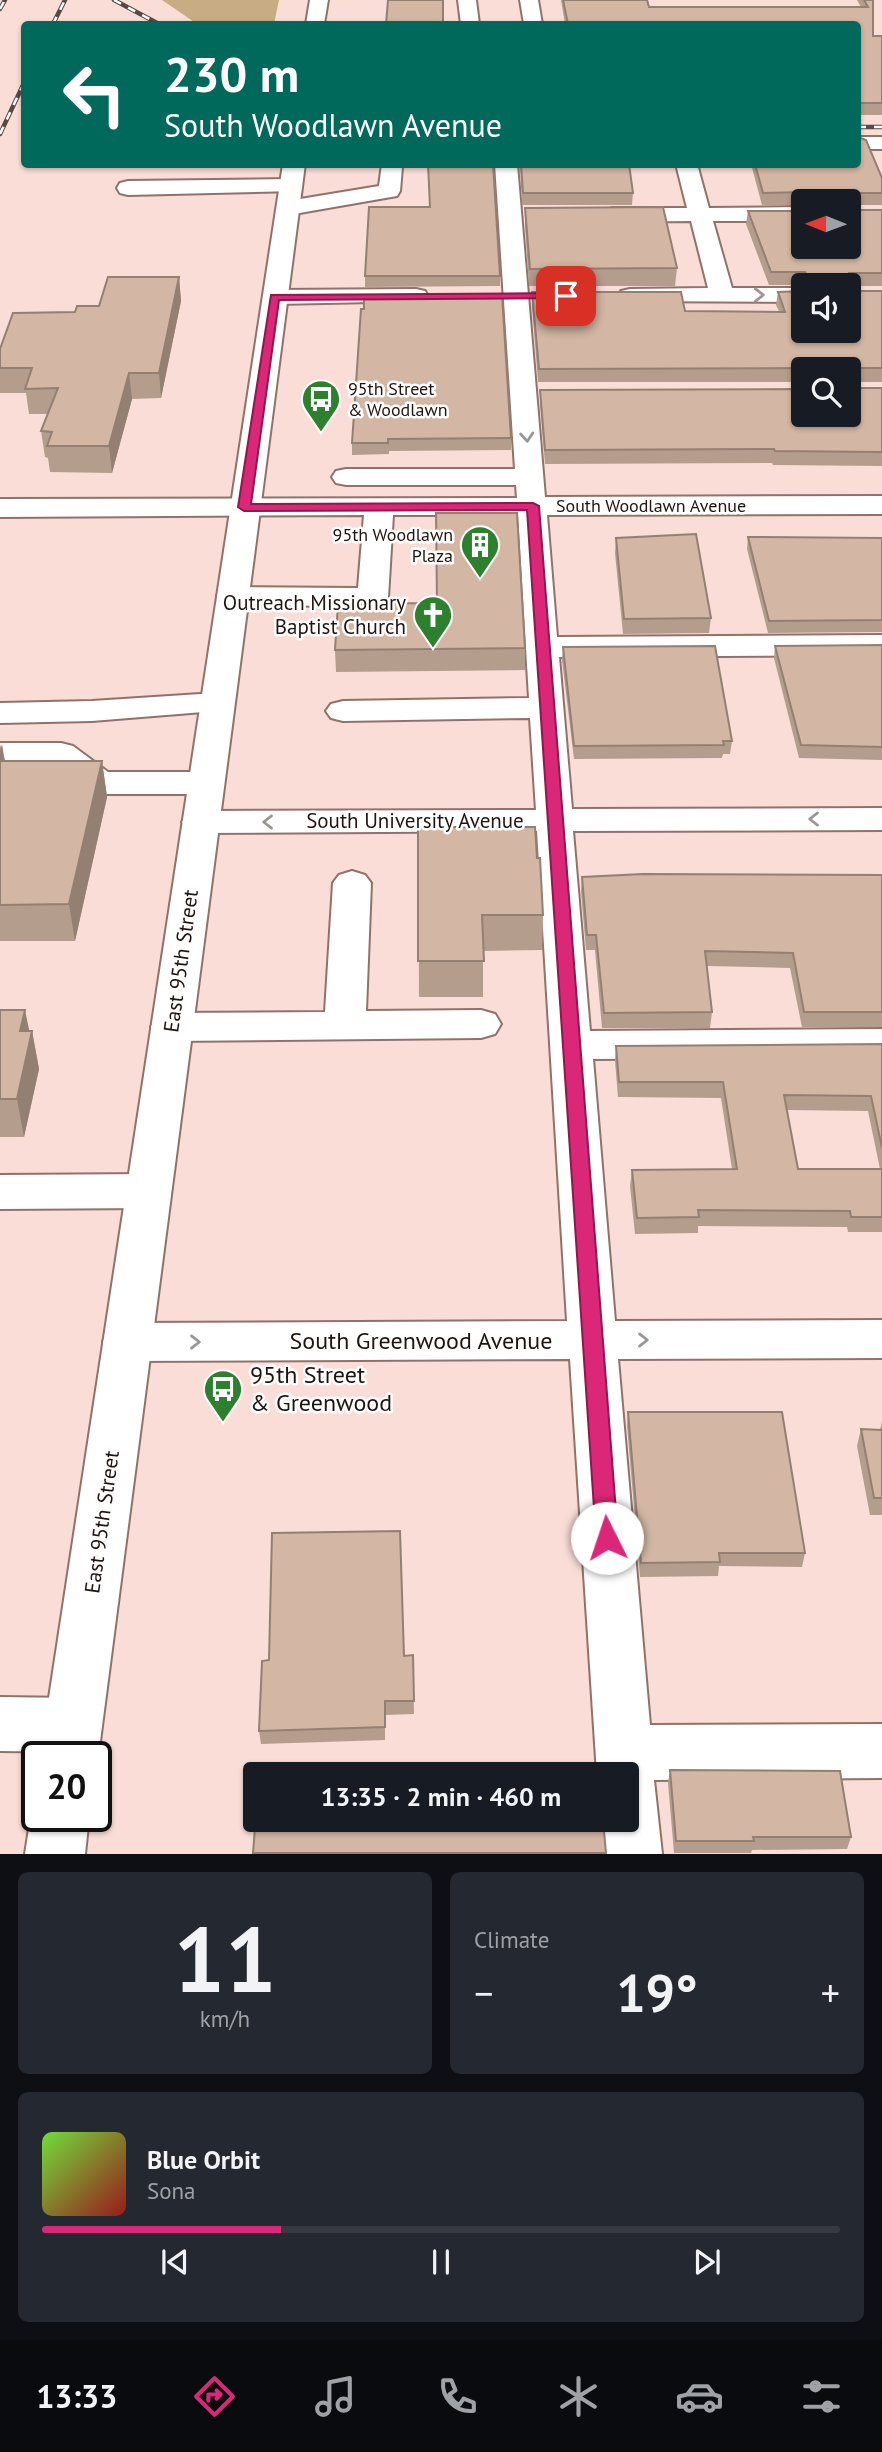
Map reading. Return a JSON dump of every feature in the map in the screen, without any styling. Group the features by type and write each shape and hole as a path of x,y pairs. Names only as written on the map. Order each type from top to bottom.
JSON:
{"street":[{"path":"316,21 319,0"},
{"path":"467,0 470,21"},
{"path":"529,0 532,21"},
{"path":"861,143 882,143"},
{"path":"128,188 291,186 389,191 391,168"},
{"path":"506,168 556,821 591,1341 624,1762"},
{"path":"687,168 722,295"},
{"name":"East 95th Street","path":"71,1741 291,186"},
{"path":"587,215 791,214"},
{"path":"510,215 536,215"},
{"path":"611,296 791,295"},
{"path":"275,297 446,296"},
{"path":"487,296 542,296"},
{"path":"524,393 552,393"},
{"path":"346,477 447,477 532,492"},
{"path":"447,477 447,507"},
{"name":"South Woodlawn Avenue","path":"0,508 447,507 532,492 882,505"},
{"path":"232,596 372,605 379,507"},
{"path":"543,647 882,645"},
{"path":"0,713 92,712 216,703"},
{"path":"343,711 547,708"},
{"path":"0,753 61,753 100,783 205,783"},
{"name":"South University Avenue","path":"200,822 882,819"},
{"path":"345,1025 352,883"},
{"path":"171,1027 481,1024"},
{"path":"571,1045 882,1043"},
{"path":"0,1192 149,1191"},
{"name":"South Greenwood Avenue","path":"127,1342 882,1339"},
{"path":"0,1724 71,1741"},
{"path":"639,1769 882,1751"},
{"path":"55,1853 58,1832"},
{"path":"630,1832 632,1853"}],"shaded area":[{"path":"162,0 279,0 275,21 193,21"}],"building":[{"path":"388,0 443,0 443,21 386,21"},
{"path":"563,0 647,0 649,7 868,7 864,0 873,0 873,36 882,36 882,103 861,103 861,21 567,21"},
{"path":"861,138 866,140 882,178 882,193 861,193 861,189 791,189 791,192 763,193 756,168 861,168"},
{"path":"428,168 493,168 500,276 365,276 369,207 430,207"},
{"path":"521,168 630,168 633,193 523,193"},
{"path":"663,207 677,268 530,269 525,208"},
{"path":"861,210 882,210 882,273 771,272 748,211 791,211 791,259 861,259"},
{"path":"108,277 179,277 159,373 129,373 109,446 47,446 52,432 41,431 58,388 25,389 32,368 0,368 0,349 13,313 75,312 77,306 99,306"},
{"path":"791,291 791,343 861,343 861,291 882,291 882,368 861,368 861,357 791,357 791,368 539,369 532,292 681,292 685,311 785,312 778,292"},
{"path":"502,295 511,438 388,439 388,443 352,443 364,296"},
{"path":"861,388 882,388 882,452 774,449 545,450 540,390 791,389 791,427 861,427"},
{"path":"436,513 517,513 525,648 335,650 338,604 437,603"},
{"path":"696,534 711,618 624,619 616,538"},
{"path":"748,537 882,538 882,620 769,621"},
{"path":"882,645 882,747 801,745 775,646"},
{"path":"715,646 732,741 723,741 724,745 574,746 563,647"},
{"path":"0,761 102,761 69,904 0,905"},
{"path":"418,827 535,827 537,858 540,858 543,915 482,915 484,961 418,961"},
{"path":"643,874 882,875 882,1012 804,1012 793,953 705,951 712,1012 604,1013 596,935 587,935 582,877"},
{"path":"0,1010 25,1010 20,1031 32,1031 17,1099 0,1099"},
{"path":"882,1044 882,1148 871,1096 784,1095 798,1169 882,1169 882,1217 851,1217 850,1211 698,1210 699,1217 637,1218 632,1170 737,1169 723,1082 619,1082 616,1046"},
{"path":"628,1412 782,1412 805,1553 719,1553 720,1562 641,1563"},
{"path":"861,1429 882,1430 882,1498 874,1498"},
{"path":"400,1531 404,1656 413,1655 414,1701 385,1701 385,1727 259,1731 262,1661 269,1660 272,1533"},
{"path":"670,1770 840,1771 851,1837 753,1837 754,1841 676,1841"},
{"path":"255,1832 604,1832 606,1853 253,1853"}],"railway":[{"path":"0,9 5,0"},
{"path":"54,21 65,0"},
{"path":"114,0 153,21"},
{"path":"0,134 21,89"},
{"path":"861,127 882,127"}],"place":[{"name":"95th Street & Woodlawn","path":"321,433"},
{"name":"95th Woodlawn Plaza","path":"480,579"},
{"name":"Outreach Missionary Baptist Church","path":"433,649"},
{"name":"95th Street & Greenwood","path":"223,1423"}],"route":[{"path":"566,296 275,297 244,507 533,506 607,1538"}]}
